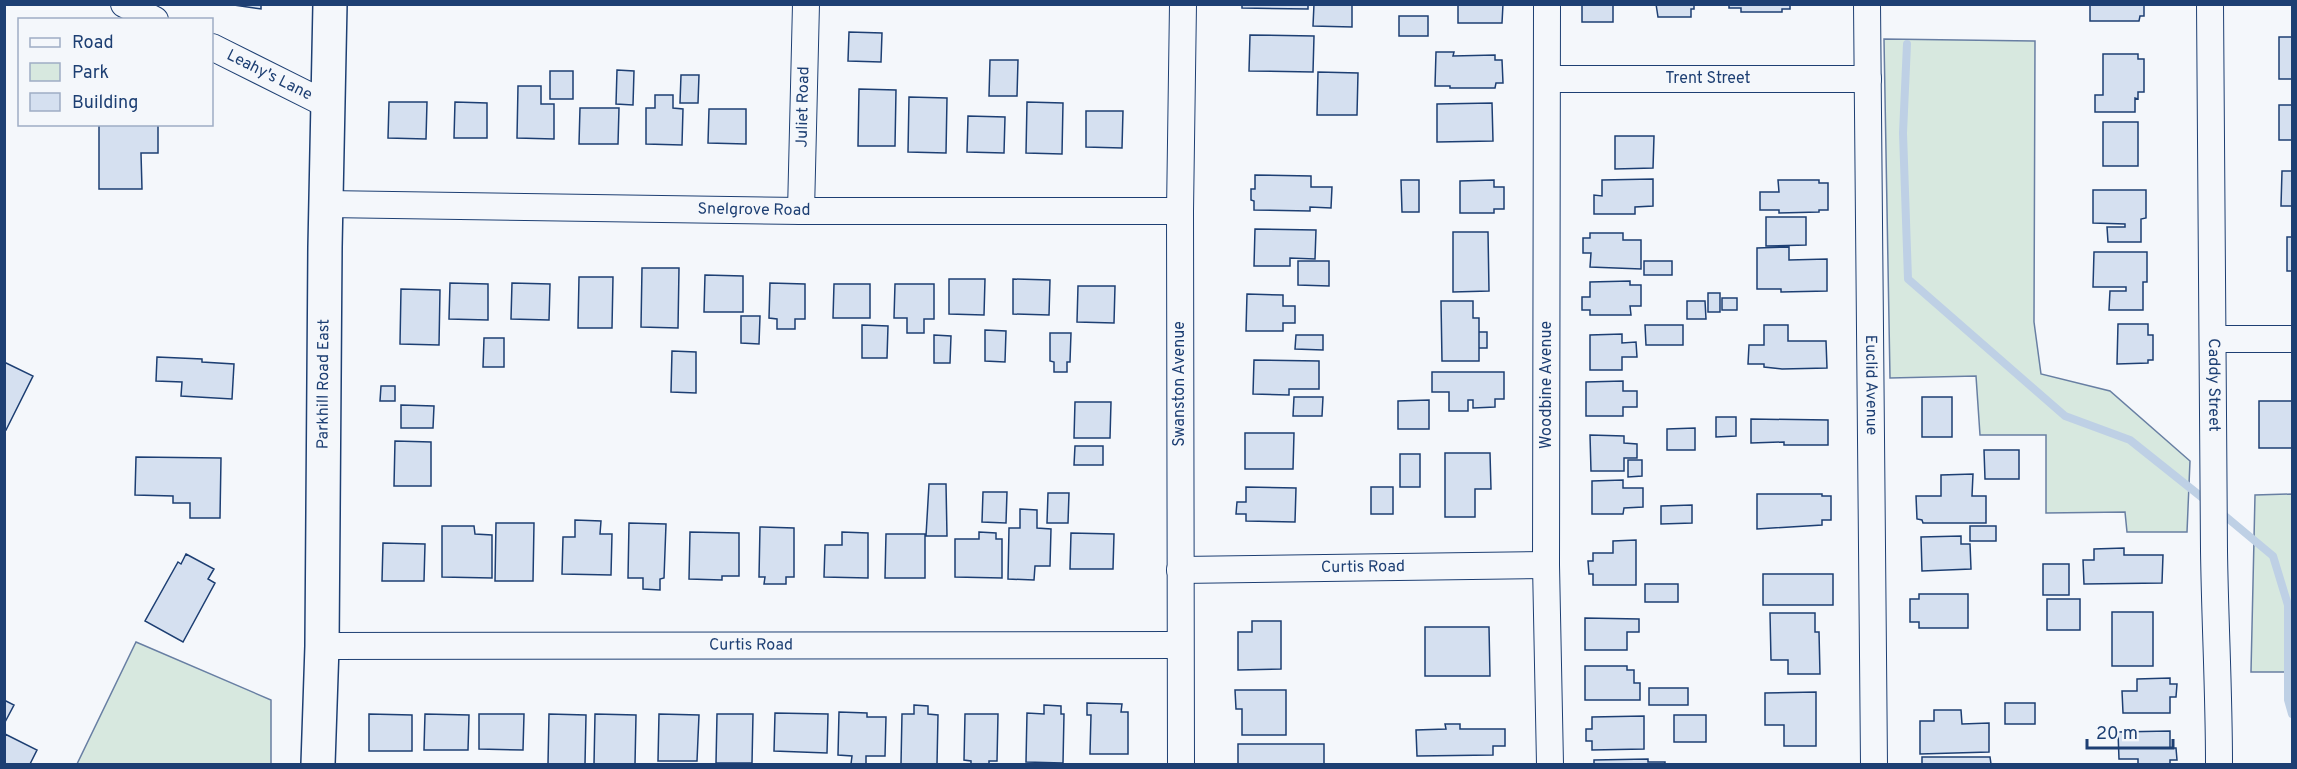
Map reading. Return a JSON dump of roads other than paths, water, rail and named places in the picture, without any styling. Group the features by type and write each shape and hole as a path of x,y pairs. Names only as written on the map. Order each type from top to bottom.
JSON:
{"main road":[{"name":"Parkhill Road East","path":"318,765 322,646 330,4"}],"street":[{"path":"124,4 151,18"},
{"name":"Juliet Road","path":"801,211 806,4"},
{"name":"Swanston Avenue","path":"1181,765 1180,211 1183,4"},
{"name":"Woodbine Avenue","path":"1547,4 1546,565 1550,765"},
{"name":"Euclid Avenue","path":"1867,4 1874,765"},
{"name":"Caddy Street","path":"2210,4 2215,339 2214,552 2219,680 2219,765"},
{"name":"Leahy's Lane","path":"213,48 328,105"},
{"name":"Trent Street","path":"1548,79 1868,79"},
{"name":"Snelgrove Road","path":"326,204 801,211 1180,211"},
{"path":"2215,339 2292,339"},
{"name":"Curtis Road","path":"1180,570 1546,565"},
{"name":"Curtis Road","path":"322,646 1180,645"}],"waterway":[{"path":"1907,44 1903,133 1908,279 2065,416 2130,440 2209,503"},
{"path":"2219,511 2273,556 2288,605 2288,700 2292,714"}]}
